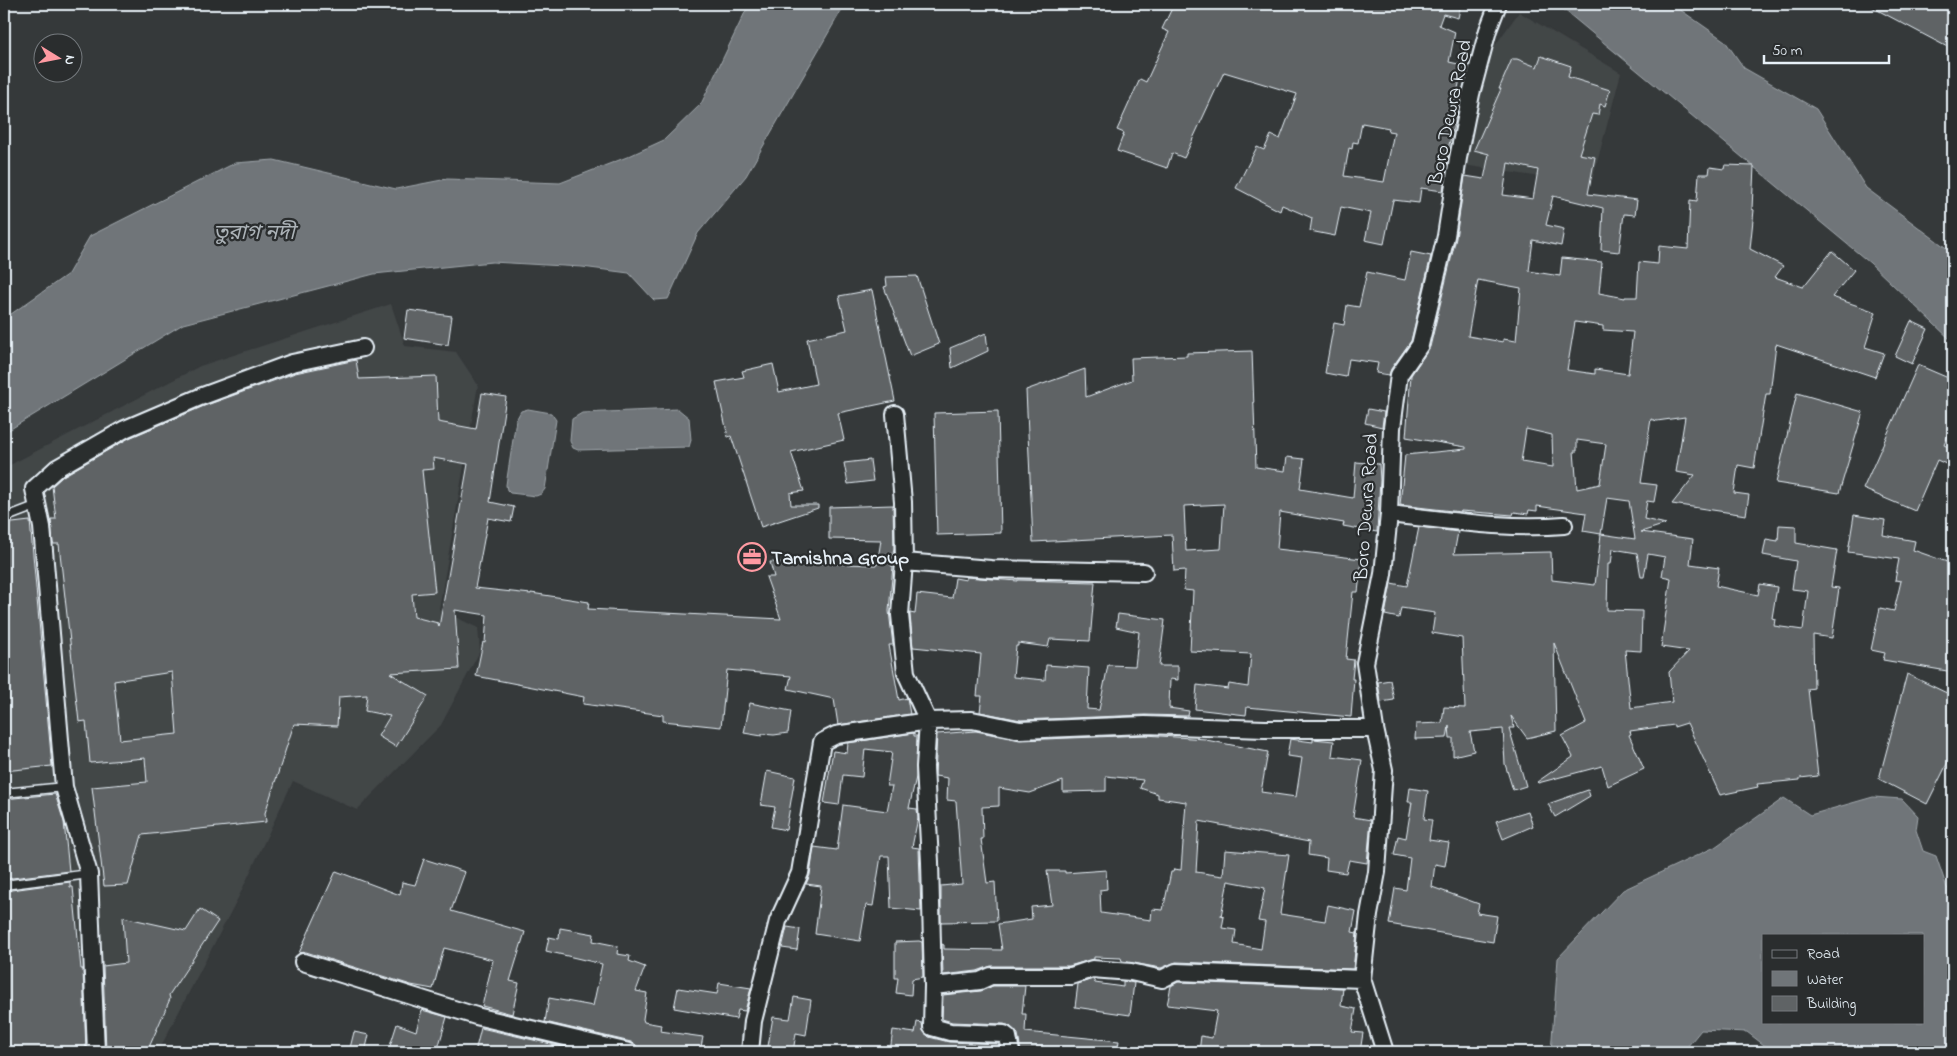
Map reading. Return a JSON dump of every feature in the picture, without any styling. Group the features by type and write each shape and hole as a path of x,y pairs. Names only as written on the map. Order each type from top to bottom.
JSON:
{"street":[{"name":"Boro Dewra Road","path":"1385,1052 1362,979 1369,915 1377,872 1384,770 1375,729 1365,663 1383,574 1389,514 1392,428 1399,375 1420,345 1446,236 1458,158 1471,94 1488,30 1498,4"},
{"path":"96,1052 89,874 64,787 42,527 34,489 57,468 125,429 200,397 292,363 363,348"},
{"path":"894,414 903,502 904,562 900,615 906,673 928,721 925,766 934,986 932,1027 950,1032 1004,1034 1008,1037 1011,1052"},
{"path":"1389,514 1491,524 1542,527 1564,525"},
{"path":"904,562 991,569 1144,572"},
{"path":"750,1052 753,1021 778,921 800,873 822,742 836,735 928,721 972,720 1020,730 1145,725 1264,729 1375,729"},
{"path":"303,962 476,1016 629,1052"},
{"path":"934,986 980,980 991,976 1071,976 1092,969 1131,972 1162,979 1176,972 1362,979"}],"lane":[{"path":"4,518 38,505"},
{"path":"4,793 64,787"},
{"path":"4,885 89,874"}],"shaded area":[{"path":"1519,12 1621,73 1591,185 1457,164 1486,58"},
{"path":"391,304 405,346 456,352 478,385 439,609 478,628 480,651 441,725 357,810 293,781 239,896 158,1052 4,1052 4,468 200,366"}],"water":[{"name":"তুরাগ নদী","path":"749,4 845,4 746,176 698,233 668,299 654,300 629,273 582,267 492,262 374,274 183,324 4,433 4,319 68,274 90,236 235,163 274,160 396,189 447,179 560,183 627,157 664,140 701,104"},
{"path":"1557,4 1672,4 1725,41 1744,68 1816,109 1866,188 1953,253 1953,342 1870,263"},
{"path":"528,409 551,413 556,420 545,489 536,496 510,493 506,485 516,420 521,411"},
{"path":"678,409 689,418 691,440 689,447 578,450 573,448 570,441 572,419 582,413"},
{"path":"1873,797 1902,799 1918,816 1916,830 1923,851 1936,856 1947,888 1953,892 1953,1052 1773,1052 1747,1032 1701,1030 1683,1052 1551,1052 1558,958 1623,890 1715,847 1784,798 1810,815"}],"building":[{"path":"1174,4 1461,4 1458,18 1443,14 1439,25 1455,32 1449,62 1463,65 1454,107 1458,107 1449,145 1443,191 1421,188 1419,203 1393,200 1384,244 1365,240 1371,213 1341,207 1335,236 1310,231 1312,218 1282,205 1280,211 1236,188 1257,147 1264,150 1271,135 1280,139 1297,94 1224,72 1184,158 1172,153 1167,168 1117,151 1124,133 1117,130 1140,79 1146,82 1169,32 1162,29","holes":["1362,123 1389,128 1388,131 1394,132 1384,182 1344,176 1349,148 1352,149 1353,142 1358,143"]},
{"path":"1866,4 1953,4 1953,50"},
{"path":"1541,56 1571,66 1568,77 1610,90 1605,106 1600,104 1598,115 1592,114 1579,154 1595,157 1588,194 1637,200 1635,215 1624,214 1619,252 1601,250 1603,208 1553,196 1546,225 1564,229 1561,246 1533,240 1529,271 1560,276 1562,258 1602,262 1599,293 1625,298 1637,297 1639,262 1658,264 1659,246 1688,249 1690,200 1697,201 1699,174 1709,174 1710,167 1724,169 1725,165 1754,166 1752,209 1754,210 1750,249 1783,266 1775,277 1803,287 1832,251 1854,270 1832,297 1876,312 1865,347 1884,353 1875,377 1776,344 1770,394 1766,394 1754,468 1738,465 1734,493 1749,495 1746,515 1672,504 1695,475 1676,472 1685,417 1657,421 1651,419 1641,483 1657,485 1654,502 1647,501 1644,519 1666,524 1641,532 1693,539 1690,564 1719,568 1716,586 1758,595 1760,584 1777,587 1772,618 1775,619 1774,626 1803,630 1808,591 1792,589 1796,561 1763,555 1766,539 1778,541 1779,525 1796,526 1796,543 1837,550 1831,587 1839,588 1832,638 1813,635 1814,688 1808,689 1818,776 1800,778 1800,780 1757,784 1758,787 1720,795 1687,723 1674,727 1674,725 1630,731 1631,734 1629,735 1644,769 1608,786 1602,766 1538,783 1573,757 1562,736 1586,723 1554,643 1556,731 1527,738 1511,716 1514,728 1509,728 1526,786 1513,790 1505,764 1503,729 1470,732 1474,751 1453,756 1453,738 1450,738 1449,726 1447,738 1415,739 1416,724 1442,723 1444,707 1465,708 1462,638 1432,633 1435,613 1401,608 1399,618 1385,615 1391,583 1407,586 1419,527 1458,532 1454,554 1551,552 1552,580 1595,585 1601,534 1583,531 1586,513 1537,506 1537,511 1529,510 1528,514 1514,512 1513,515 1461,512 1400,505 1405,455 1466,449 1466,447 1406,437 1411,375 1430,347 1456,238 1465,176 1484,179 1489,154 1474,150 1512,59 1517,59 1537,67","holes":["1508,163 1538,170 1533,199 1503,195","1478,280 1521,288 1516,341 1503,339 1503,342 1468,336","1575,322 1603,326 1603,330 1633,332 1628,374 1595,369 1595,374 1567,370","1526,429 1552,435 1553,467 1521,462","1577,440 1606,444 1600,484 1577,489 1574,451 1577,451","1607,498 1629,501 1635,539 1601,534","1613,549 1637,553 1641,577 1644,577 1648,554 1665,557 1662,576 1671,578 1661,647 1689,651 1669,672 1672,702 1631,708 1625,650 1641,651 1642,611 1607,610 1608,564 1611,564"]},
{"path":"1411,252 1431,256 1411,341 1391,369 1389,375 1376,373 1378,363 1349,359 1346,377 1325,373 1334,323 1344,325 1347,305 1359,307 1367,272 1405,280"},
{"path":"917,276 939,344 910,356 884,287 887,286 886,277"},
{"path":"872,290 895,401 838,413 844,440 791,452 804,491 790,493 791,505 818,505 818,508 761,527 731,436 728,437 716,382 744,377 742,371 773,364 779,392 816,384 807,339 847,330 839,296"},
{"path":"408,310 452,316 448,345 404,338"},
{"path":"1911,321 1928,329 1912,364 1895,356"},
{"path":"986,333 988,351 952,368 950,348"},
{"path":"1252,351 1256,467 1285,471 1287,457 1304,459 1300,489 1353,498 1356,462 1379,464 1377,532 1343,526 1344,523 1280,512 1277,549 1362,559 1358,592 1353,592 1346,659 1354,660 1351,717 1247,707 1246,715 1195,709 1197,685 1228,689 1229,684 1248,687 1251,654 1190,651 1193,591 1184,590 1185,570 1174,571 1172,535 1033,542 1026,390 1085,369 1086,397 1132,380 1131,358 1187,356 1187,353","holes":["1224,504 1221,549 1186,551 1184,506"]},
{"path":"356,360 359,379 436,376 438,422 476,429 482,393 506,397 490,502 514,507 511,522 488,518 475,588 531,593 589,602 588,609 781,619 766,577 774,577 770,562 877,565 881,540 829,539 829,507 893,505 894,548 891,566 893,566 889,611 893,645 889,645 899,700 907,698 910,714 838,725 834,699 788,689 791,676 727,670 721,727 663,721 663,715 583,704 584,697 476,676 483,642 485,643 487,615 455,610 459,669 390,673 428,696 396,747 378,736 390,716 365,711 367,695 339,697 337,726 294,724 265,813 266,822 142,835 128,885 104,886 92,787 147,782 145,758 90,763 86,721 79,722 59,544 53,544 51,519 56,519 52,486 63,476 129,438 204,406 295,373","holes":["433,458 468,464 439,627 438,623 414,617 412,594 435,592 422,470 434,469","172,672 177,734 120,740 114,681"]},
{"path":"1918,365 1953,380 1953,424 1944,445 1953,449 1953,467 1937,460 1915,511 1863,489"},
{"path":"1797,393 1863,412 1839,493 1776,483"},
{"path":"1368,409 1384,412 1382,427 1365,423"},
{"path":"998,411 1001,533 937,535 934,413"},
{"path":"870,460 873,481 848,484 844,463"},
{"path":"1854,515 1885,520 1883,535 1915,541 1913,550 1953,564 1953,627 1947,653 1953,654 1953,672 1883,660 1885,653 1871,650 1880,608 1894,611 1901,581 1895,580 1899,559 1848,552"},
{"path":"30,521 52,766 4,771 4,524"},
{"path":"966,577 1018,581 1095,582 1090,641 1050,639 1048,647 1018,643 1018,646 1016,646 1013,677 1045,680 1046,665 1089,668 1087,709 1099,710 1108,665 1135,666 1139,632 1116,627 1118,614 1165,620 1159,666 1178,666 1178,680 1170,679 1169,708 1189,711 1188,716 1145,715 1021,720 980,712 982,696 977,696 981,654 913,647 910,613 915,614 917,594 952,598 955,578 966,580"},
{"path":"1907,674 1953,696 1953,752 1927,804 1879,779"},
{"path":"1390,680 1394,700 1381,702 1378,682"},
{"path":"750,703 791,711 788,733 762,734 762,736 744,733"},
{"path":"976,731 1020,740 1145,735 1206,739 1268,752 1261,792 1296,797 1302,758 1287,756 1290,739 1313,742 1313,739 1334,741 1332,756 1362,760 1353,817 1371,820 1367,863 1349,860 1346,873 1326,870 1327,858 1308,855 1309,842 1199,821 1196,872 1223,876 1225,850 1289,855 1280,914 1325,921 1328,905 1356,911 1352,932 1357,933 1353,969 1176,962 1161,968 1122,961 1121,958 1094,957 1094,959 1069,966 991,966 977,971 943,975 942,944 944,949 1002,950 998,924 1032,919 1031,907 1052,905 1047,871 1065,871 1065,873 1106,870 1107,889 1100,890 1101,913 1151,920 1152,909 1163,910 1171,872 1174,869 1181,870 1186,802 1158,798 1158,794 1140,788 1143,780 1106,776 1106,791 1063,792 1063,781 1030,793 999,788 999,806 982,807 983,839 981,839 987,883 995,882 997,921 941,922 941,886 962,884 956,801 947,800 948,778 935,776 937,734","holes":["1228,881 1265,888 1258,921 1265,922 1261,949 1234,944 1236,930 1222,928 1224,917 1221,916"]},
{"path":"914,733 914,736 917,736 916,777 909,808 917,809 918,818 912,847 919,848 921,911 891,908 889,856 881,856 873,906 866,905 860,941 815,934 821,886 806,884 810,875 814,847 837,850 843,805 887,811 892,786 887,786 892,752 865,749 862,777 843,775 839,805 824,803 833,751 847,753 848,743"},
{"path":"767,771 795,777 786,830 771,827 775,807 761,805"},
{"path":"1410,788 1428,791 1424,819 1432,820 1429,840 1449,843 1445,866 1435,864 1432,887 1479,904 1477,913 1497,916 1493,942 1389,924 1395,888 1406,890 1410,858 1394,855 1398,836 1406,838 1412,802 1408,802"},
{"path":"1588,790 1590,796 1555,817 1548,804"},
{"path":"55,794 64,822 69,871 4,879 4,799"},
{"path":"1528,811 1533,826 1503,839 1496,821"},
{"path":"424,859 465,872 451,911 525,932 510,981 519,983 512,1014 482,1006 493,960 444,948 433,989 411,985 306,952 299,953 336,871 400,895 402,882 415,885"},
{"path":"70,882 70,887 73,887 81,969 83,969 86,1052 4,1052 4,891"},
{"path":"200,909 218,921 169,995 170,999 147,1052 106,1052 103,966 126,963 123,917 186,931"},
{"path":"787,927 800,929 797,950 782,948"},
{"path":"560,928 594,934 593,941 618,946 617,954 630,956 629,961 645,967 636,991 647,993 644,1022 661,1025 660,1031 703,1037 700,1052 639,1052 636,1045 631,1042 545,1022 549,998 593,1006 602,964 546,951 549,937 559,939"},
{"path":"895,942 922,942 923,977 912,979 911,995 896,993 898,978 895,978"},
{"path":"1093,979 1095,983 1123,987 1123,981 1134,983 1130,1015 1075,1007 1078,984"},
{"path":"1178,982 1343,988 1341,1006 1356,1009 1352,1032 1363,1033 1360,1052 1199,1052 1201,1036 1212,1038 1217,1011 1167,1005 1171,986"},
{"path":"719,983 751,988 745,1011 738,1010 736,1019 674,1008 678,988 717,994"},
{"path":"993,986 1025,986 1022,1014 1026,1014 1025,1032 1119,1041 1117,1052 1072,1048 1072,1052 1021,1052 1018,1034 1010,1026 1004,1024 952,1022 942,1019 943,995 981,991"},
{"path":"794,997 811,1000 806,1035 796,1033 793,1052 767,1052 773,1017 790,1019"},
{"path":"422,1010 447,1017 437,1052 399,1052 389,1049 397,1024 416,1031"},
{"path":"917,1022 922,1023 923,1031 929,1037 949,1042 999,1044 1001,1052 890,1052 893,1030 915,1033"},
{"path":"481,1028 586,1052 475,1052"},
{"path":"354,1032 369,1035 365,1052 349,1052"}],"place":[{"name":"Tamishna Group","path":"752,557"}]}
